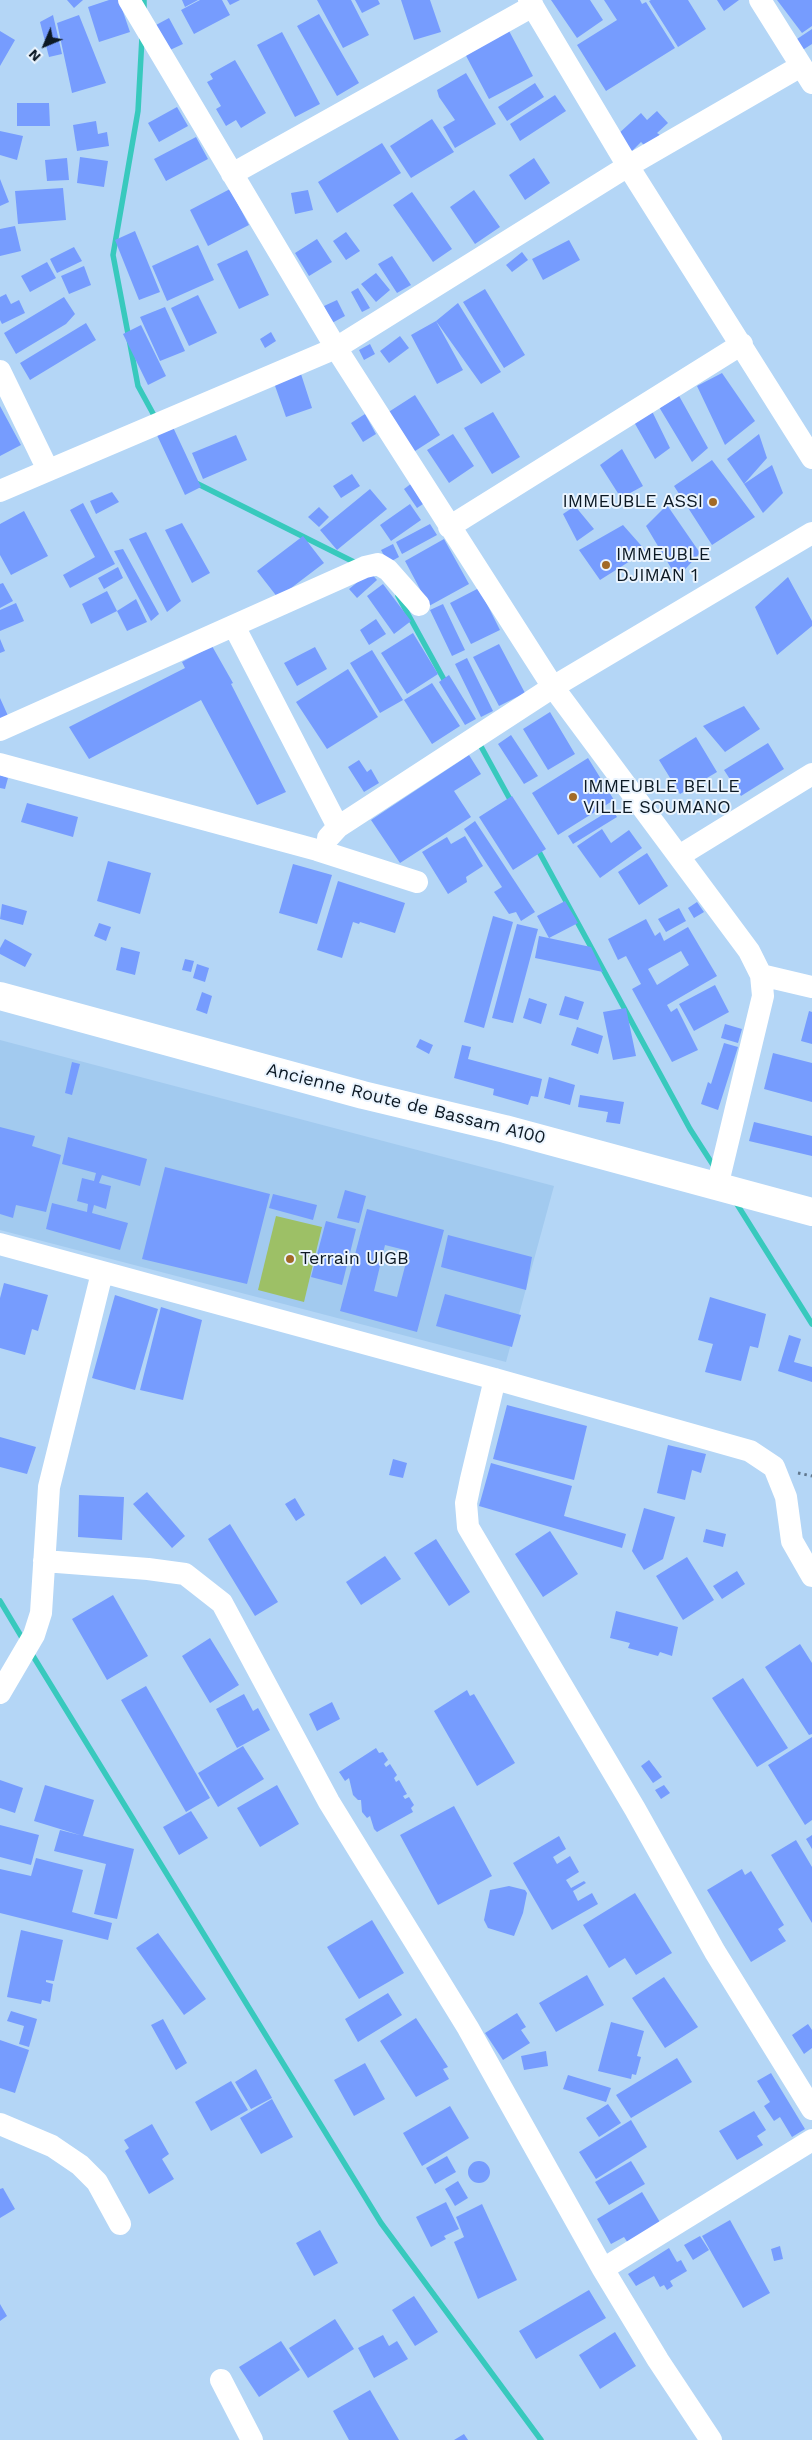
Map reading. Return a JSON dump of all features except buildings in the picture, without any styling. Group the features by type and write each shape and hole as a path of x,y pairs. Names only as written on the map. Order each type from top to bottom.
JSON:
{"main road":[{"name":"Ancienne Route de Bassam A100","path":"0,996 363,1095 505,1129 812,1212"}],"street":[{"path":"129,0 336,348 553,688 749,951 761,975 763,996 717,1186"},
{"path":"0,491 336,348 628,166 806,75 760,0"},
{"path":"232,174 531,3 628,166 742,344 812,458"},
{"path":"449,527 742,344"},
{"path":"0,371 48,470"},
{"path":"318,850 338,827 553,688 812,533"},
{"path":"0,730 365,566 378,564 388,570 419,605"},
{"path":"234,626 338,827"},
{"path":"0,764 318,850 416,882"},
{"path":"679,856 812,774"},
{"path":"761,975 812,987"},
{"path":"0,1244 496,1379 750,1451 774,1467 786,1497 792,1541 812,1576"},
{"path":"0,1693 34,1635 41,1613 49,1486 102,1273"},
{"path":"496,1379 466,1503 468,1528 630,1801 715,1952 812,2109"},
{"path":"44,1561 148,1569 185,1574 222,1603 329,1802 468,2028 603,2269 658,2360 711,2440"},
{"path":"0,2124 52,2146 80,2165 97,2182 120,2224"},
{"path":"603,2269 812,2140"},
{"path":"221,2380 252,2440"}],"shaded area":[{"path":"0,1040 554,1186 506,1362 0,1230"}],"green space":[{"name":"Terrain UIGB","path":"276,1216 322,1227 304,1302 258,1290"}],"waterway":[{"path":"144,0 144,10"},
{"path":"142,37 138,111 113,255 138,386 156,419"},
{"path":"194,482 358,564"},
{"path":"398,596 447,685"},
{"path":"478,741 512,803"},
{"path":"537,848 690,1129 715,1168"},
{"path":"735,1201 812,1324"},
{"path":"0,1601 24,1641"},
{"path":"30,1651 381,2223 541,2440"}],"place":[{"name":"IMMEUBLE ASSI","path":"713,502"},
{"name":"IMMEUBLE DJIMAN 1","path":"606,565"},
{"name":"IMMEUBLE BELLE VILLE SOUMANO","path":"573,797"},
{"name":"Terrain UIGB","path":"290,1259"}]}
